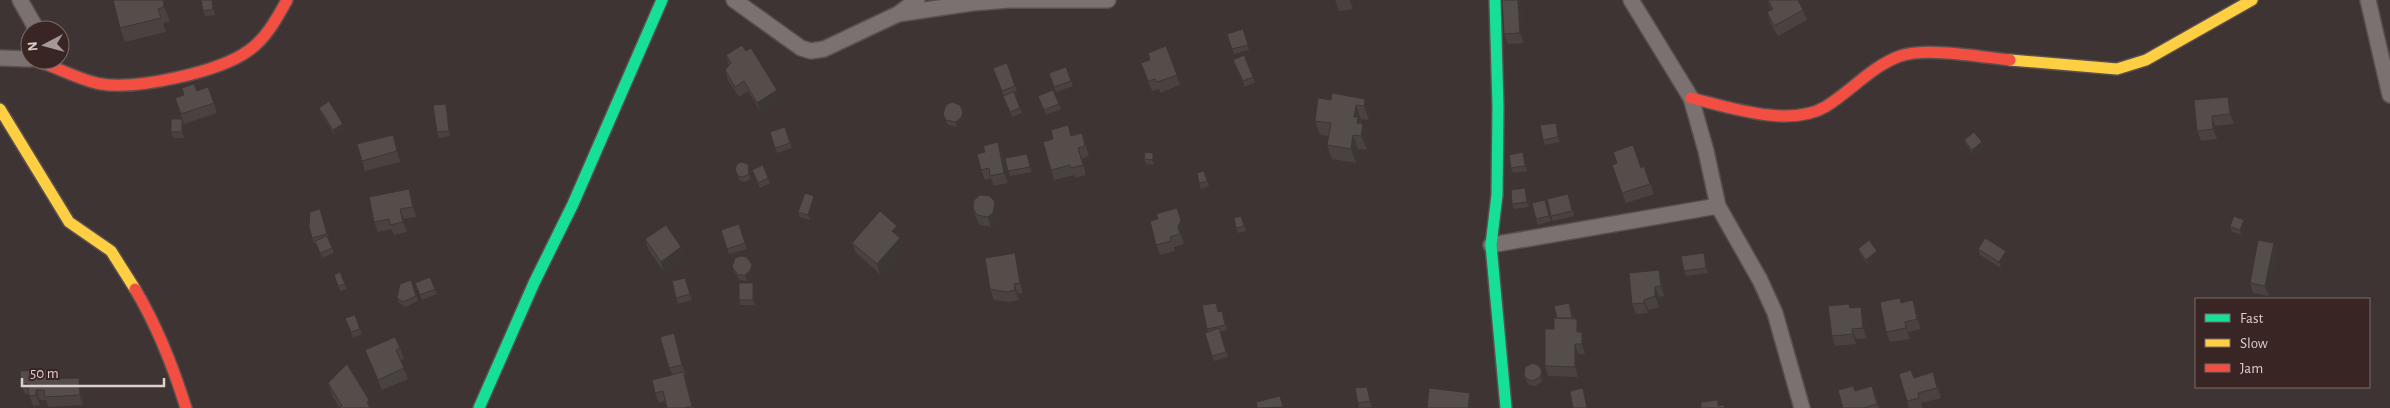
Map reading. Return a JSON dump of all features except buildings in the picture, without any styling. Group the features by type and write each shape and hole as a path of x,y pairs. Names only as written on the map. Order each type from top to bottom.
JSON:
{"street":[{"path":"20,0 31,20"},
{"path":"69,70 96,83 110,86 154,81 225,63 246,53 264,37 288,0"},
{"path":"479,408 534,283 573,204 662,0"},
{"path":"734,0 802,48 811,51 824,49 898,14 917,0"},
{"path":"898,14 972,3 1009,0 1108,0"},
{"path":"1495,0 1498,106 1497,194 1491,245 1506,408"},
{"path":"1631,0 1691,98 1706,151 1718,206 1760,280 1775,313 1802,408"},
{"path":"1691,98 1766,116 1801,114 1823,108 1881,66 1901,56 1932,53 2117,70 2130,68 2142,64 2165,48 2252,0"},
{"path":"2368,0 2390,94"},
{"path":"0,58 20,59"},
{"path":"0,109 69,222 111,251 125,273 149,314 175,373 186,408"},
{"path":"1491,245 1718,206"}],"traffic: fast":[{"path":"479,408 534,283 573,204 662,0"},
{"path":"1495,0 1498,107 1497,195 1491,245 1506,408"}],"traffic: slow":[{"path":"2010,60 2117,69 2146,60 2252,0"},
{"path":"0,109 69,222 111,251 135,289"}],"traffic: jam":[{"path":"60,70 101,84 116,85 177,78 218,66 235,59 254,46 266,34 287,0"},
{"path":"1691,98 1758,114 1794,116 1810,113 1825,107 1880,66 1900,56 1925,52 2010,60"},
{"path":"135,289 164,347 186,408"}]}
